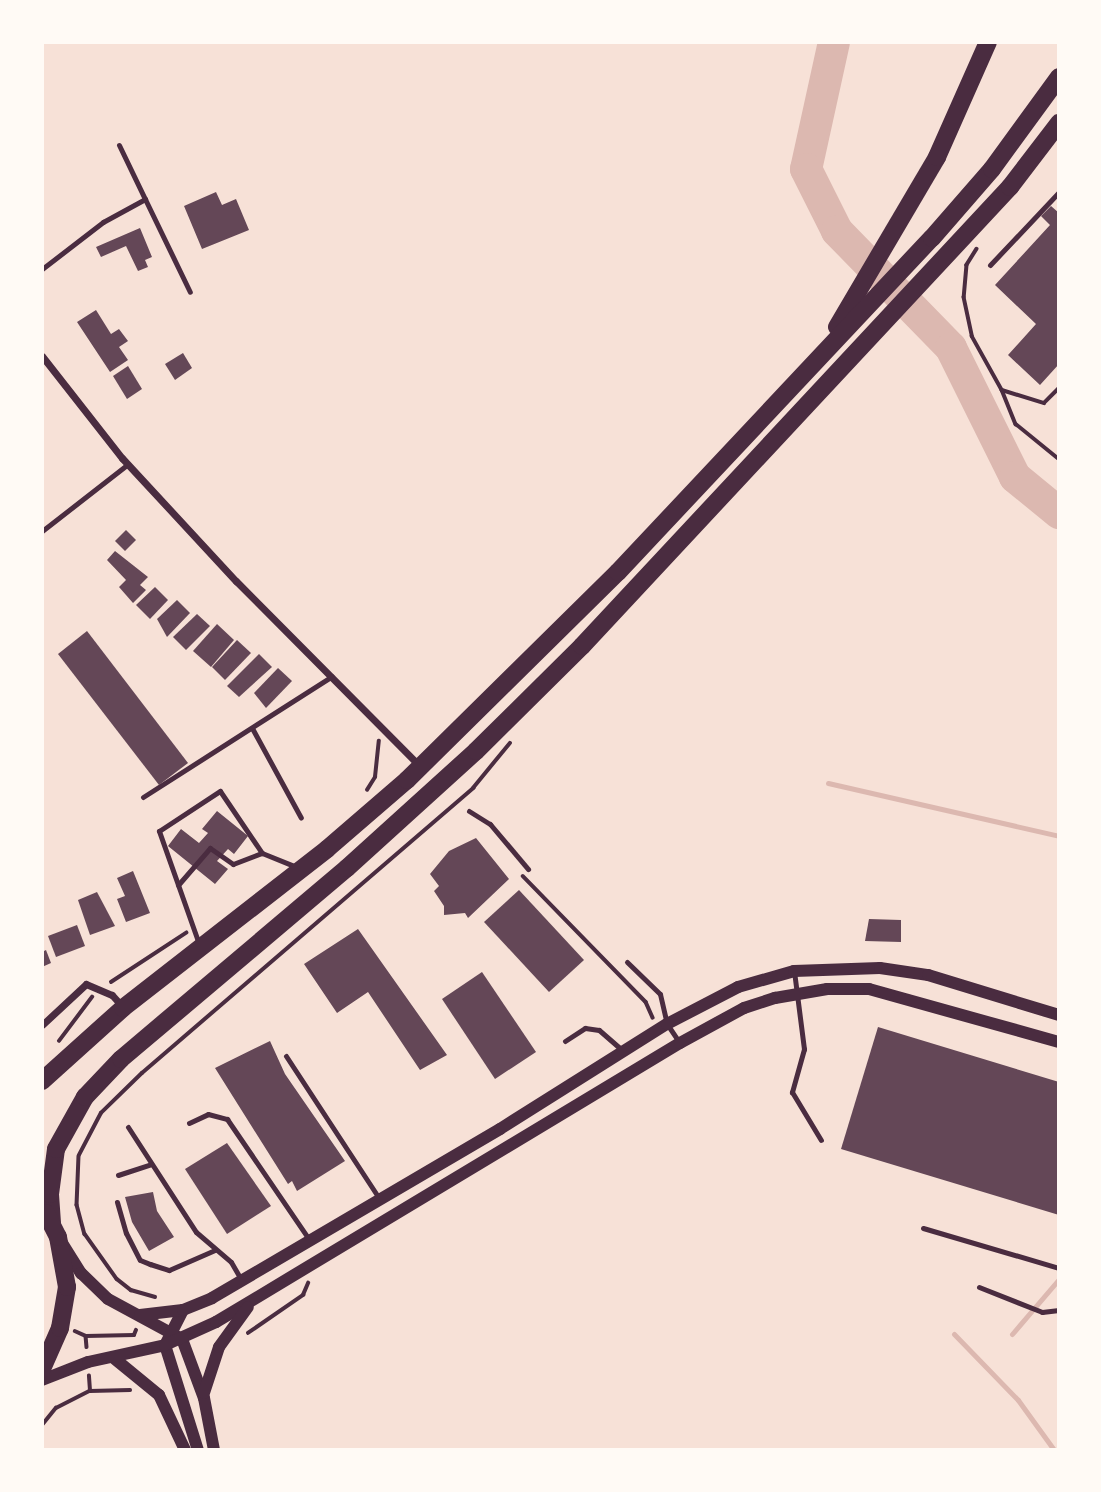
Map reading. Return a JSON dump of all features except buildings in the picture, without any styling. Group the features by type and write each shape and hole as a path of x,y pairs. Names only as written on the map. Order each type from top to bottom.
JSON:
{"highway":[{"path":"845,323 912,204 958,114 988,42"},
{"path":"42,1081 123,1008 303,869 421,767 618,572 845,323 932,238 992,169 1059,77"},
{"path":"42,1369 57,1339 66,1299 65,1263 55,1230 50,1194 56,1149 85,1097 121,1059 347,868 476,751 582,646 972,228 1058,125"},
{"path":"42,1207 55,1230"}],"street":[{"path":"42,356 128,464 421,767"},
{"path":"140,1315 183,1310 242,1280 500,1129 623,1051 738,987 793,971 845,967 928,975 1059,1015"},
{"path":"42,1025 77,989 86,984 101,989 123,1008"},
{"path":"42,1381 78,1364 114,1359 182,1339 318,1262 680,1043 744,1009 796,993 869,989 1059,1042"},
{"path":"55,1230 101,1293 120,1308 171,1330 182,1339 204,1398 214,1450"},
{"path":"204,1398 212,1359 252,1301"},
{"path":"183,1310 165,1345 198,1450"},
{"path":"114,1359 159,1395 185,1450"}],"lane":[{"path":"119,145 190,292"},
{"path":"990,265 1059,192"},
{"path":"42,269 103,222 145,199"},
{"path":"42,531 128,464"},
{"path":"143,797 332,676"},
{"path":"252,727 301,818"},
{"path":"201,949 159,831 219,791 262,853 303,869"},
{"path":"469,811 490,824 528,869"},
{"path":"178,885 210,848 233,864 262,853"},
{"path":"627,962 660,994 663,1028 680,1043"},
{"path":"793,971 804,1049 792,1092 821,1140"},
{"path":"565,1041 585,1028 599,1030 623,1051"},
{"path":"286,1056 379,1198"},
{"path":"189,1123 208,1114 228,1119 309,1239"},
{"path":"128,1127 196,1232 231,1262 242,1280"},
{"path":"118,1175 151,1164"},
{"path":"117,1202 126,1233 140,1260 149,1265 169,1270 215,1250"},
{"path":"923,1228 1059,1268"},
{"path":"979,1287 1042,1311 1059,1310"}],"path":[{"path":"972,228 979,246 967,265 964,297 972,336 1002,390 1016,424 1059,459"},
{"path":"1002,390 1044,403 1059,388"},
{"path":"364,795 375,777 381,725"},
{"path":"164,1299 144,1297 117,1279 86,1234 77,1205 79,1155 102,1113 142,1073 473,788"},
{"path":"528,869 521,879 646,1002 663,1028"},
{"path":"50,1050 101,989 193,928"},
{"path":"56,1149 79,1155"},
{"path":"239,1342 303,1295 318,1262"},
{"path":"42,1266 42,1298"},
{"path":"80,1332 86,1336 134,1335 135,1331"},
{"path":"86,1336 87,1346"},
{"path":"89,1376 90,1391"},
{"path":"42,1425 56,1408 90,1391 136,1392"}],"waterway":[{"path":"834,42 806,169 837,231 951,348 1015,477 1059,513"},
{"path":"828,783 1059,836"},
{"path":"1012,1334 1059,1279"},
{"path":"954,1334 1018,1400 1054,1450"}]}
